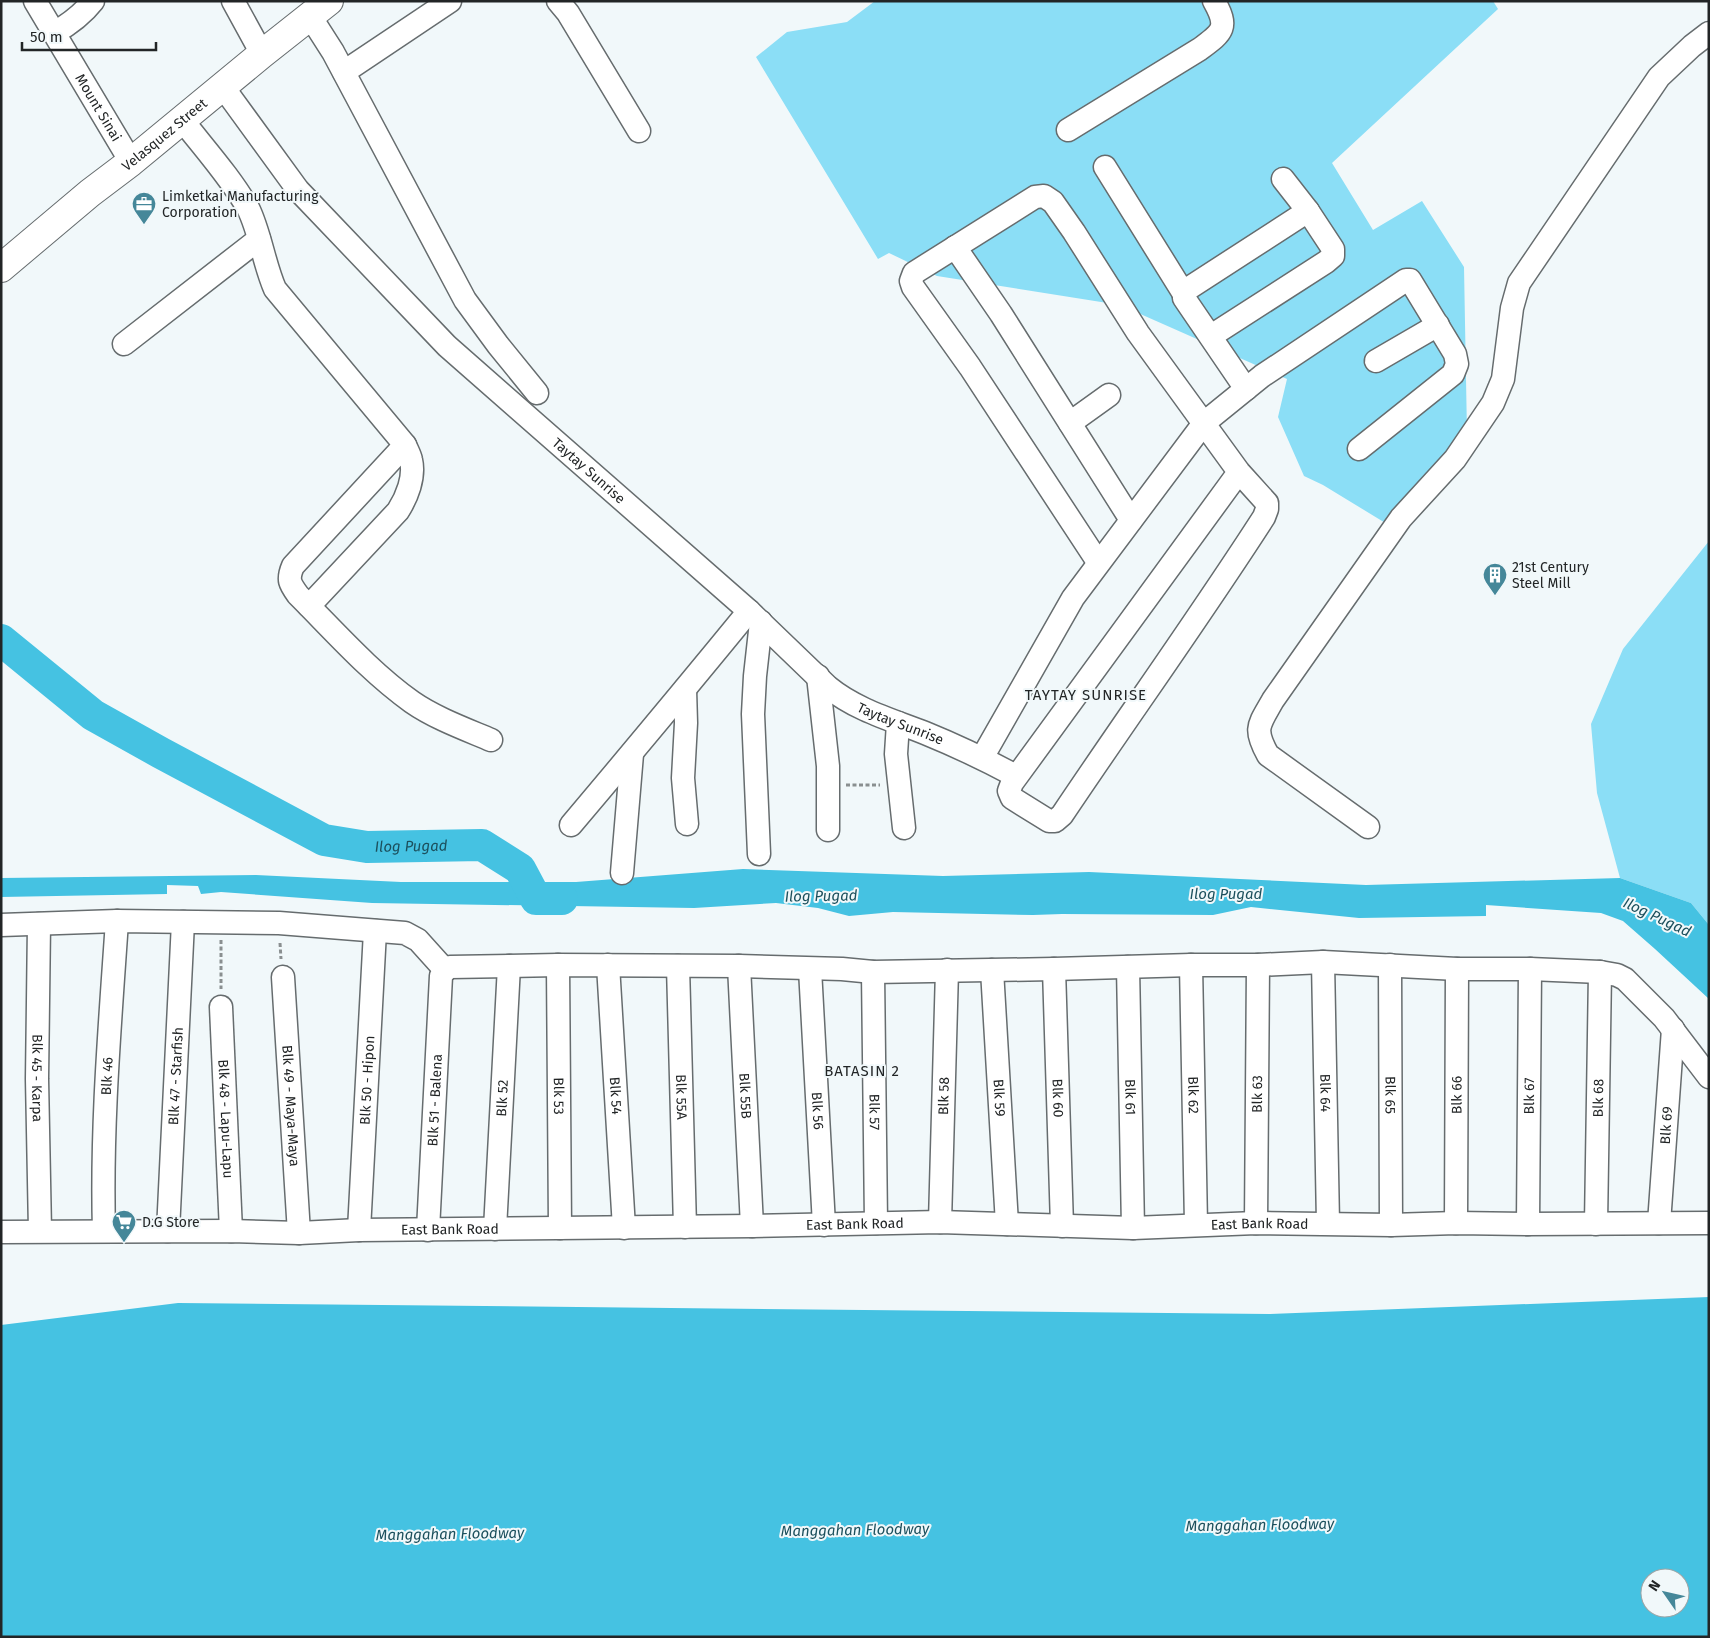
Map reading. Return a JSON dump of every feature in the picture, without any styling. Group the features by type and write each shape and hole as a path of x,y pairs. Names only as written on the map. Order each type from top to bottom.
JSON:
{"main road":[{"name":"Velasquez Street","path":"1,268 90,193 183,121 319,9"}],"street":[{"name":"Mount Sinai","path":"35,1 131,162"},
{"path":"54,33 70,24 94,1"},
{"path":"233,1 262,54"},
{"path":"344,72 450,1"},
{"path":"558,1 568,13 640,130"},
{"path":"1068,130 1192,54 1219,35 1223,26 1222,14 1214,1"},
{"path":"319,9 333,52 465,300 537,393"},
{"path":"1368,827 1268,755 1260,740 1258,726 1273,700 1401,518 1455,459 1493,403 1503,379 1512,308 1519,283 1659,77 1709,33"},
{"name":"Taytay Sunrise","path":"223,87 298,190 447,346 755,616 841,698 982,758 1016,776"},
{"path":"183,121 248,209 259,240 267,272 275,289 405,445 412,462 406,499 398,511 309,606"},
{"path":"1105,167 1184,294 1184,298 1246,389"},
{"path":"1211,336 1333,256 1333,249 1308,211 1283,180"},
{"path":"1098,562 970,367 913,287 911,281 914,273 1035,196 1044,196 1053,202 1074,232 1138,333 1239,472 1267,504 1264,517 1196,620 1058,819 1055,822 1049,821 1012,798 1009,790 1012,783 1239,472"},
{"path":"1184,294 1186,290 1308,211"},
{"path":"124,344 259,240"},
{"path":"955,247 1001,314 1131,520"},
{"path":"982,758 1073,598 1098,562 1204,423 1270,370 1406,280 1412,282 1455,354 1457,364 1453,374 1359,449"},
{"path":"1376,361 1438,325"},
{"path":"1070,423 1109,395"},
{"path":"405,445 293,566 289,575 291,585 309,606 372,669 413,703 457,726 491,740"},
{"path":"570,825 632,754 672,702 755,616"},
{"path":"755,616 753,714 759,854"},
{"path":"818,676 828,766 828,830"},
{"path":"685,689 686,723 683,778 687,824"},
{"path":"898,722 896,754 904,828"},
{"path":"622,873 632,754"},
{"path":"1,925 117,921 279,923 404,933 412,935 418,940 445,970 450,968 509,966 608,965 740,966 873,972 1258,965 1323,962 1456,969 1530,969 1600,972 1618,975 1625,979 1664,1018 1709,1076"},
{"name":"Blk 46","path":"104,1231 103,1191 107,1076 117,921"},
{"name":"Blk 47 - Starfish","path":"168,1231 182,922"},
{"name":"Blk 45 - Karpa","path":"39,924 37,1079 40,1231"},
{"name":"Blk 50 - Hipon","path":"358,1230 375,931"},
{"name":"Blk 64","path":"1323,962 1328,1223"},
{"name":"Blk 53","path":"558,965 560,1228"},
{"name":"Blk 54","path":"608,965 624,1228"},
{"name":"Blk 62","path":"1191,965 1196,1224"},
{"name":"Blk 63","path":"1256,1223 1258,965"},
{"name":"Blk 65","path":"1390,965 1391,1225"},
{"name":"Blk 52","path":"495,1229 509,966"},
{"name":"Blk 55A","path":"678,966 685,1227"},
{"name":"Blk 55B","path":"740,966 752,1226"},
{"name":"Blk 61","path":"1128,967 1133,1228"},
{"name":"Blk 56","path":"810,968 824,1225"},
{"name":"Blk 60","path":"1054,969 1062,1226"},
{"name":"Blk 66","path":"1456,969 1456,1223"},
{"name":"Blk 67","path":"1528,1224 1530,969"},
{"name":"Blk 51 - Balena","path":"428,1230 441,976 445,970"},
{"name":"Blk 58","path":"940,1222 947,970"},
{"name":"Blk 59","path":"992,970 1007,1224"},
{"name":"Blk 57","path":"873,972 876,1223"},
{"name":"Blk 68","path":"1596,1224 1600,972"},
{"name":"Blk 49 - Maya-Maya","path":"283,977 299,1233"},
{"name":"Blk 48 - Lapu-Lapu","path":"221,1007 231,1231"},
{"name":"Blk 69","path":"1659,1223 1673,1029"},
{"name":"East Bank Road","path":"1,1232 231,1231 299,1233 358,1230 624,1228 940,1222 1133,1228 1256,1223 1391,1225 1456,1223 1709,1223"}],"path":[{"path":"828,785 899,784"},
{"path":"221,922 221,1007"},
{"path":"279,923 283,977"}],"shaded area":[{"path":"875,1 1493,1 1498,9 1332,163 1373,230 1422,201 1464,267 1467,434 1387,524 1323,485 1304,476 1278,417 1287,379 1120,305 937,276 889,253 878,259 756,57 787,32 847,22"},
{"path":"1709,541 1709,925 1691,903 1620,878 1597,793 1591,724 1623,649"}],"water":[{"path":"743,869 943,876 1089,872 1366,885 1620,878 1691,903 1709,925 1709,999 1623,921 1601,913 1486,905 1486,916 1359,918 1251,907 1213,915 1033,915 893,912 849,916 818,908 776,903 694,908 372,903 221,892 201,894 198,886 167,885 167,894 1,897 1,878 256,875 401,882 576,882"},
{"name":"Manggahan Floodway","path":"1709,1297 1709,1637 1,1637 1,1325 178,1303 1269,1314"}],"waterway":[{"name":"Ilog Pugad","path":"1,640 93,715 324,840 367,847 482,845 520,869 536,899 562,899"}],"place":[{"name":"Limketkai Manufacturing Corporation","path":"144,225"},
{"name":"21st Century Steel Mill","path":"1495,596"},
{"name":"D.G Store","path":"124,1243"}],"district":[{"name":"TAYTAY SUNRISE","path":"1086,695"},
{"name":"BATASIN 2","path":"862,1071"}]}
